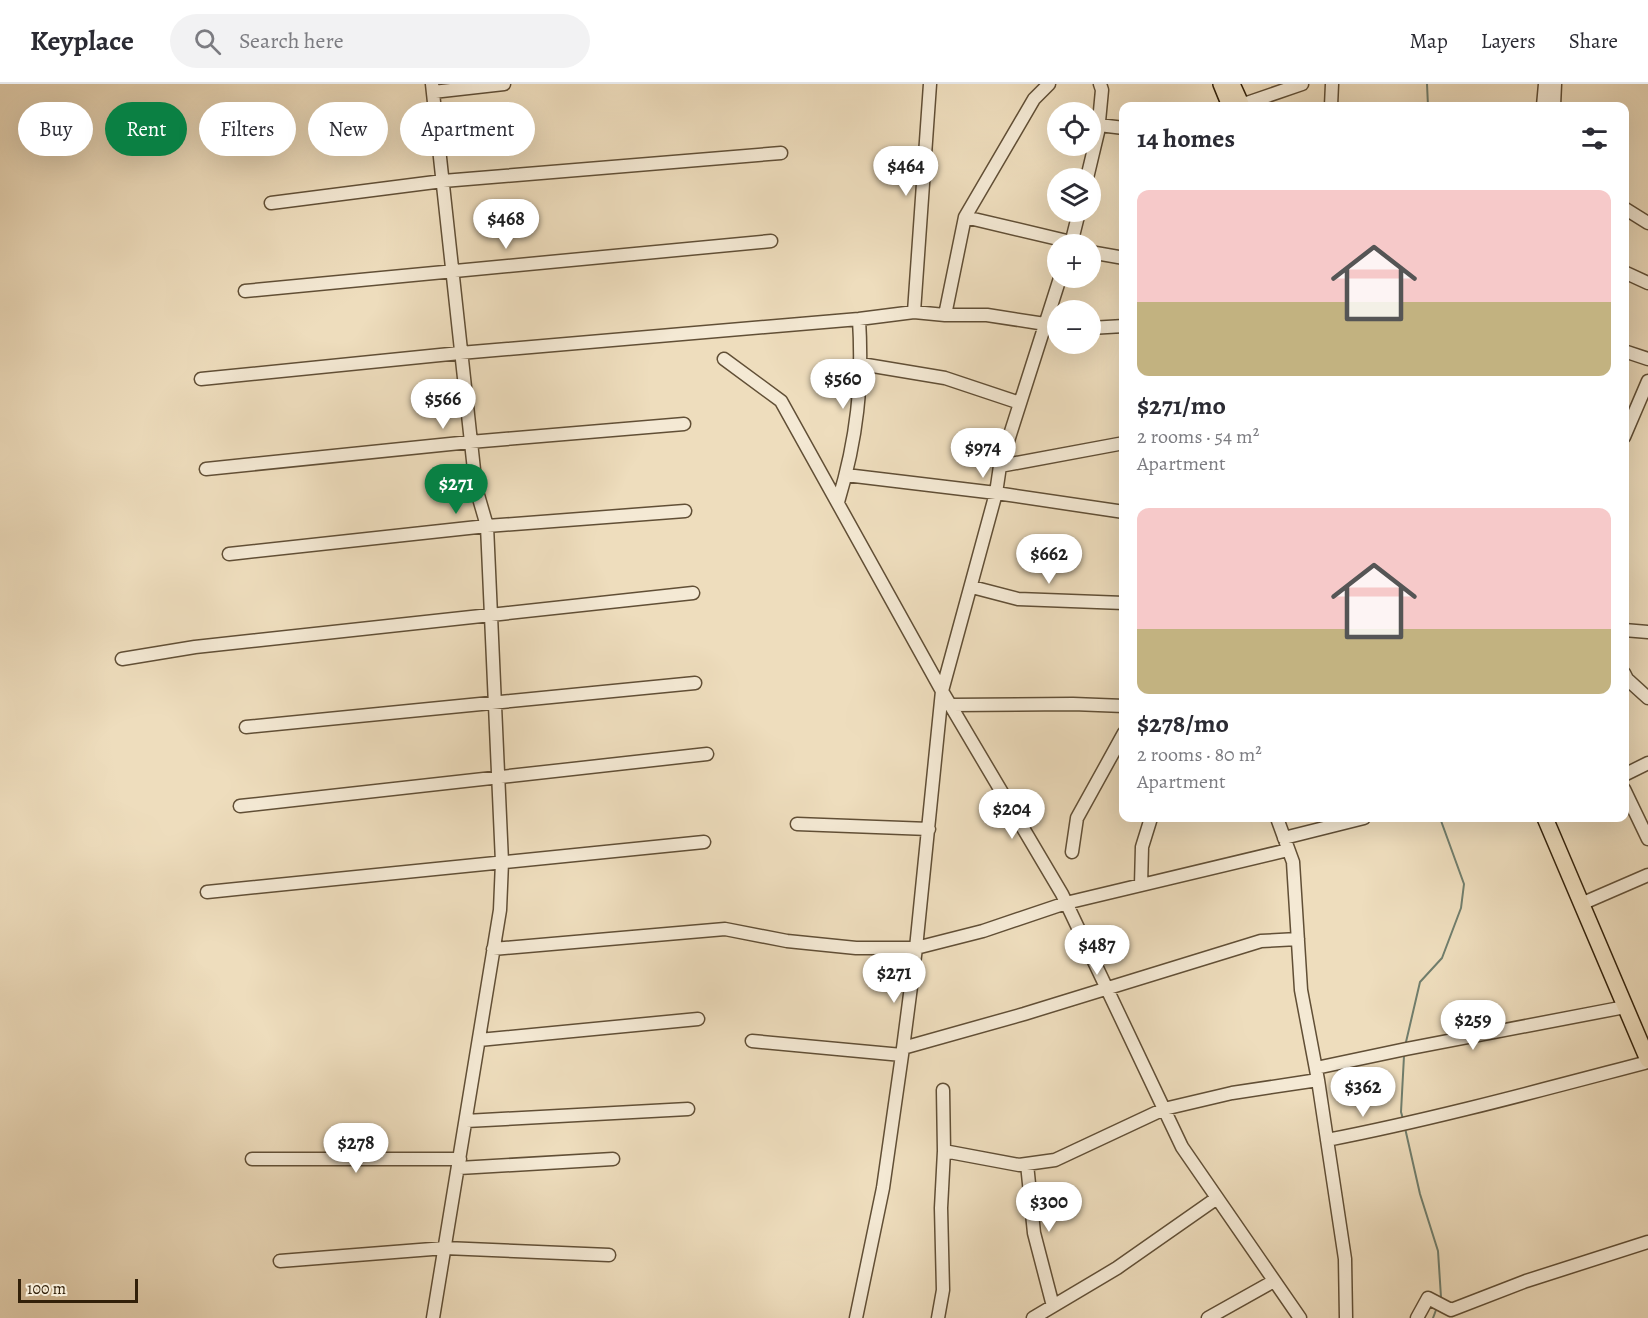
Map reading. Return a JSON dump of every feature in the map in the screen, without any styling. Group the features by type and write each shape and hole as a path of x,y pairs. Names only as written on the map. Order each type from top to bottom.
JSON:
{"main road":[{"path":"1221,84 1235,102"},
{"path":"1232,84 1237,102"},
{"path":"1547,822 1648,1061"}],"street":[{"path":"433,1318 500,910 502,862 488,526 476,488 433,88 504,84"},
{"path":"914,312 930,84"},
{"path":"945,315 965,217 1034,99 1049,84"},
{"path":"1100,84 1101,102"},
{"path":"1250,102 1302,84"},
{"path":"1331,102 1332,84"},
{"path":"1544,102 1545,84"},
{"path":"1554,102 1556,84"},
{"path":"1101,125 1119,127"},
{"path":"271,204 443,181 781,153"},
{"path":"1629,211 1648,223"},
{"path":"965,217 1047,237"},
{"path":"245,291 771,241"},
{"path":"1101,254 1119,257"},
{"path":"1629,274 1648,283"},
{"path":"201,379 460,353 859,319 914,312 987,315 1047,325"},
{"path":"838,502 846,475 857,413 861,364 859,319"},
{"path":"1101,327 1119,326"},
{"path":"856,1318 883,1188 903,1052 929,829 942,691 972,587 996,493 1000,466 1020,403 1047,336"},
{"path":"1629,353 1648,359"},
{"path":"724,359 781,401 942,691 1066,903 1182,1147 1300,1318"},
{"path":"861,364 945,378 1020,403"},
{"path":"1630,413 1648,381"},
{"path":"206,469 471,442 684,424"},
{"path":"1000,466 1119,444"},
{"path":"846,475 996,493 1119,511"},
{"path":"229,554 488,526 685,511"},
{"path":"972,587 1018,599 1119,603"},
{"path":"122,659 195,647 693,593"},
{"path":"1629,630 1648,632"},
{"path":"1629,681 1648,698"},
{"path":"246,727 694,683"},
{"path":"951,705 1119,706"},
{"path":"1072,852 1077,818 1119,742"},
{"path":"240,806 706,754"},
{"path":"1629,772 1648,763"},
{"path":"1629,799 1648,839"},
{"path":"1141,885 1142,847 1150,822"},
{"path":"1278,822 1293,862 1301,990 1317,1074 1345,1259 1346,1318"},
{"path":"493,949 725,929 787,941 856,948 916,948 982,931 1066,903 1141,885 1286,844 1348,822"},
{"path":"797,824 929,829"},
{"path":"207,892 704,842"},
{"path":"1581,904 1648,875"},
{"path":"752,1041 903,1052 1261,942 1298,939"},
{"path":"944,1151 1019,1165 1054,1160 1164,1109 1317,1074 1406,1048 1625,1007"},
{"path":"479,1040 698,1019"},
{"path":"1327,1140 1427,1120 1648,1061"},
{"path":"938,1318 943,1290 940,1208 944,1151 944,1090"},
{"path":"466,1121 688,1108"},
{"path":"252,1159 459,1163 613,1159"},
{"path":"1027,1164 1034,1233 1053,1306"},
{"path":"1033,1318 1117,1268 1217,1198"},
{"path":"1417,1318 1428,1298 1451,1310 1526,1281 1648,1242"},
{"path":"280,1262 445,1248 609,1255"},
{"path":"1208,1318 1274,1281"}],"waterway":[{"path":"1427,84 1428,102"},
{"path":"1406,1042 1420,982 1442,958 1461,908 1464,884 1441,822"},
{"path":"1403,1119 1401,1112 1404,1056"},
{"path":"1405,1128 1420,1194 1438,1251 1441,1297"},
{"path":"1433,1318 1436,1310"}]}
